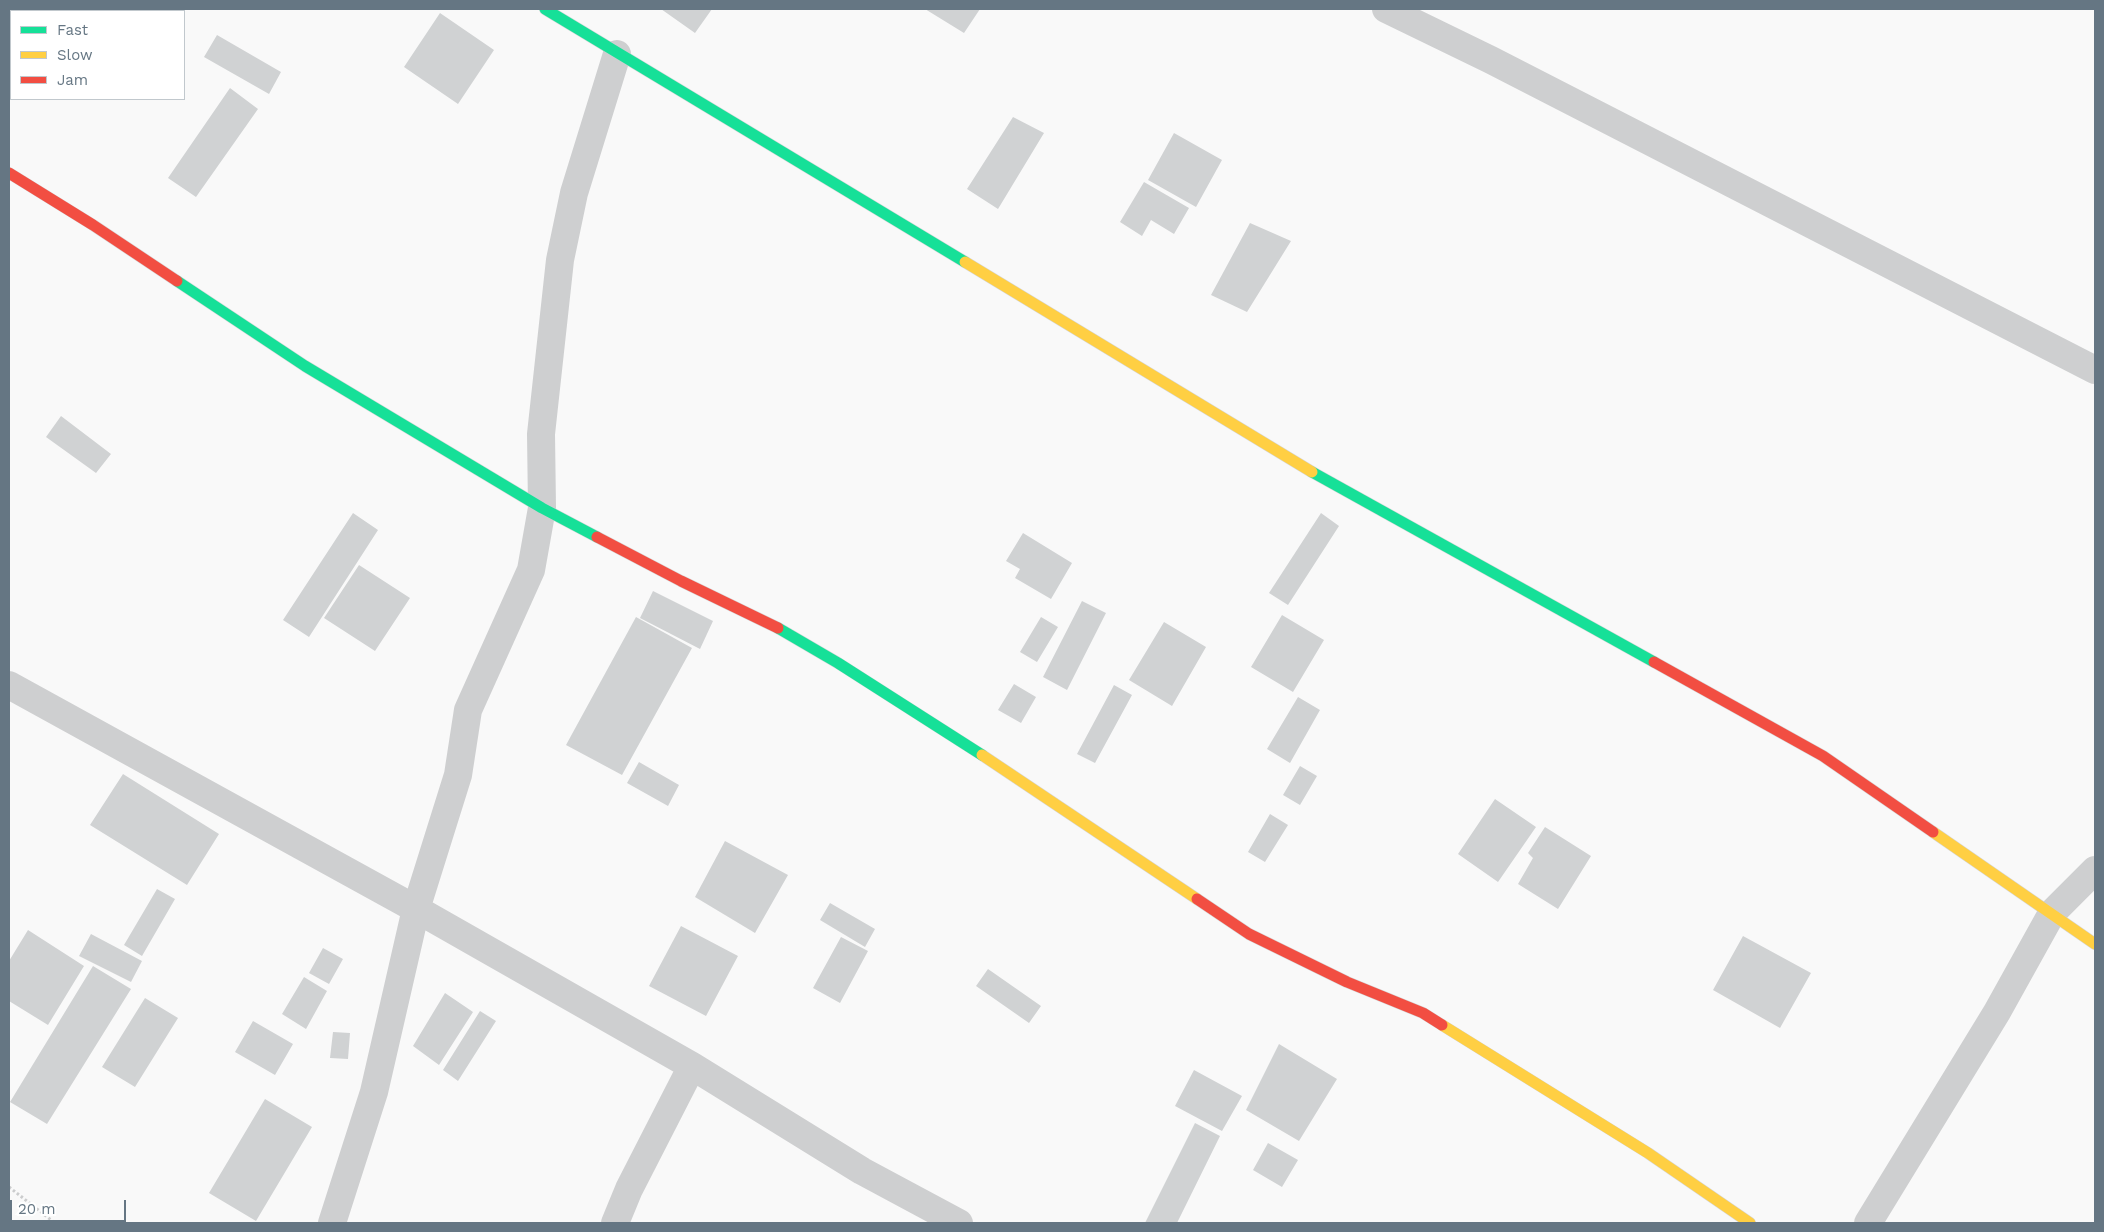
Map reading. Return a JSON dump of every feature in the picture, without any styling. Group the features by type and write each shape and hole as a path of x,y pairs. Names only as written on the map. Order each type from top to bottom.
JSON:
{"street":[{"path":"545,9 1318,474 1823,756 2095,944"},
{"path":"1386,9 1491,60 2095,370"},
{"path":"332,1223 374,1092 416,909 458,775 468,710 531,570 542,508 541,434 560,260 574,193 617,54"},
{"path":"9,174 93,225 305,366 542,508 681,581 760,618 838,663 970,747 1249,934 1347,982 1423,1013 1648,1153 1750,1223"},
{"path":"9,685 416,909 692,1066 862,1171 959,1223"},
{"path":"1868,1223 1997,1012 2052,913 2095,870"},
{"path":"615,1223 629,1189 692,1066"}],"path":[{"path":"9,1186 55,1223"}],"building":[{"path":"102,9 158,9 157,10"},
{"path":"661,9 712,9 695,33"},
{"path":"925,9 980,9 964,33"},
{"path":"440,13 494,50 458,104 404,67"},
{"path":"217,35 281,72 269,94 204,57"},
{"path":"230,88 258,109 196,197 168,178"},
{"path":"1013,117 1044,133 998,209 967,189"},
{"path":"1174,133 1222,160 1196,207 1148,180"},
{"path":"1144,182 1189,208 1174,234 1151,220 1142,236 1120,222"},
{"path":"1250,223 1291,241 1247,312 1211,295"},
{"path":"61,416 111,454 96,473 46,437"},
{"path":"353,513 378,530 309,637 283,620"},
{"path":"1321,513 1339,526 1288,605 1269,593"},
{"path":"1023,533 1072,563 1051,599 1015,578 1020,569 1006,561"},
{"path":"359,565 410,598 375,651 324,618"},
{"path":"653,591 713,621 700,649 640,618"},
{"path":"1082,601 1106,613 1067,690 1043,677"},
{"path":"1282,615 1324,640 1293,692 1251,667"},
{"path":"636,617 692,648 622,775 566,745"},
{"path":"1041,617 1058,627 1037,662 1020,652"},
{"path":"1164,622 1206,647 1172,706 1129,680"},
{"path":"1014,684 1036,697 1021,723 998,710"},
{"path":"1114,685 1132,695 1095,763 1077,754"},
{"path":"1298,697 1320,710 1290,763 1267,749"},
{"path":"639,762 679,785 668,806 627,783"},
{"path":"1300,766 1317,776 1300,805 1283,795"},
{"path":"123,774 219,834 187,885 90,825"},
{"path":"1495,799 1536,827 1498,882 1458,854"},
{"path":"1270,814 1288,825 1265,862 1248,852"},
{"path":"1545,827 1591,856 1558,909 1518,884 1533,858 1528,853"},
{"path":"725,841 788,875 755,933 695,897"},
{"path":"157,889 175,899 142,956 124,945"},
{"path":"830,903 875,929 865,947 820,920"},
{"path":"681,926 738,956 706,1016 649,986"},
{"path":"28,930 84,966 48,1025 9,1001 9,961"},
{"path":"91,934 142,961 131,982 79,956"},
{"path":"1743,936 1811,973 1780,1028 1713,990"},
{"path":"841,937 868,951 840,1003 813,988"},
{"path":"323,948 343,959 329,984 309,973"},
{"path":"93,966 131,989 47,1124 10,1102"},
{"path":"988,969 1041,1006 1029,1023 976,986"},
{"path":"304,977 327,991 306,1029 282,1014"},
{"path":"445,993 473,1012 439,1065 413,1046"},
{"path":"145,998 178,1018 135,1087 102,1067"},
{"path":"480,1011 496,1021 458,1081 443,1070"},
{"path":"253,1021 293,1044 275,1075 235,1052"},
{"path":"333,1032 350,1033 348,1059 330,1058"},
{"path":"1279,1044 1337,1079 1299,1141 1246,1110"},
{"path":"1194,1070 1242,1096 1222,1131 1175,1106"},
{"path":"265,1099 312,1127 256,1221 209,1193"},
{"path":"1195,1123 1220,1136 1177,1223 1145,1223"},
{"path":"1268,1143 1298,1160 1282,1187 1253,1170"}],"traffic: fast":[{"path":"545,9 965,262"},
{"path":"177,281 305,366 542,508 597,537"},
{"path":"1312,472 1654,662"},
{"path":"778,628 838,663 982,755"}],"traffic: slow":[{"path":"965,262 1312,472"},
{"path":"982,755 1197,899"},
{"path":"1933,832 2095,944"},
{"path":"1442,1025 1648,1153 1750,1223"}],"traffic: jam":[{"path":"9,173 93,225 177,281"},
{"path":"597,537 681,581 778,628"},
{"path":"1654,662 1823,756 1933,832"},
{"path":"1197,899 1249,934 1347,982 1423,1013 1442,1025"}]}
